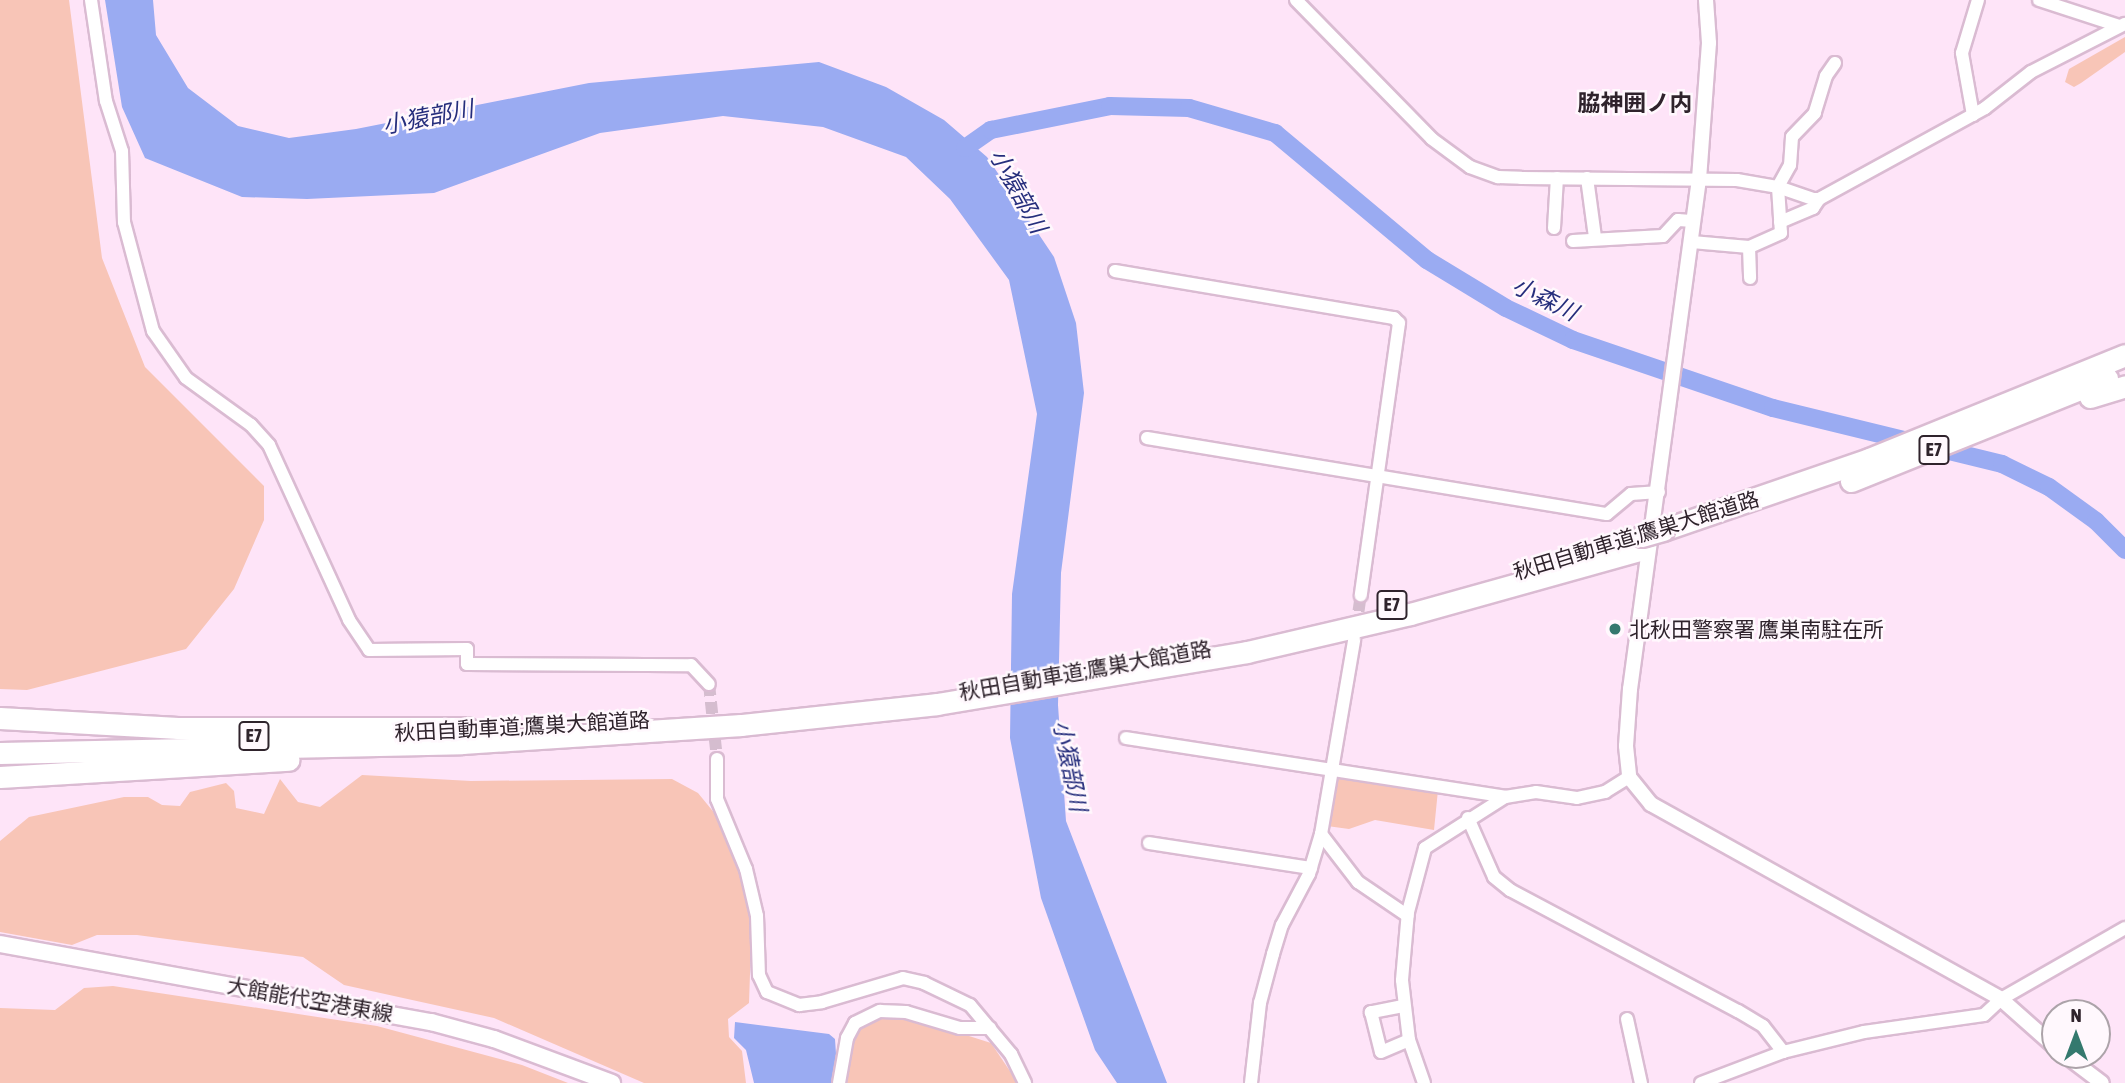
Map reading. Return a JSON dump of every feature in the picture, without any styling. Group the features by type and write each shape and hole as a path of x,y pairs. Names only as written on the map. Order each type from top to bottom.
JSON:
{"highway":[{"path":"2035,402 2125,340"},
{"path":"2035,402 2125,355"},
{"path":"2035,402 2125,370"},
{"path":"2035,402 2125,386"},
{"name":"秋田自動車道;鷹巣大館道路","path":"0,753 462,743 741,725 1141,668 1642,543 1822,484 2035,402"},
{"name":"秋田自動車道;鷹巣大館道路","path":"0,742 508,729 937,699"},
{"path":"0,719 178,728 508,729"},
{"path":"0,777 193,768 462,743"}],"main road":[{"name":"大館能代空港東線","path":"0,944 364,1007 494,1039 612,1083"}],"street":[{"path":"91,0 104,90 122,150 124,222 153,331 186,378 251,425 269,444 349,620 369,650 467,649 467,664 691,665 709,684"},
{"path":"1296,0 1448,153 1498,177 1699,179 1778,187 1819,199"},
{"path":"1706,0 1709,43 1699,179 1671,410 1630,689 1626,746 1629,777 1651,804 2001,999 2041,1035"},
{"path":"1973,115 1962,53 1978,0"},
{"path":"2039,0 2122,25"},
{"path":"1780,222 1813,208 1819,199 1973,115 2031,72 2122,25"},
{"path":"1692,242 1749,247 1781,233 1778,187 1790,165 1792,136 1815,113 1826,76 1835,63"},
{"path":"1554,228 1557,178"},
{"path":"1587,178 1595,237"},
{"path":"1573,242 1595,237 1663,236 1678,220 1694,220"},
{"path":"1749,247 1750,278"},
{"path":"1115,271 1394,318 1401,330 1361,595"},
{"path":"1147,438 1607,514 1631,494 1659,492"},
{"path":"1251,1083 1259,1003 1273,954 1311,868 1321,834 1354,640"},
{"path":"1126,738 1331,767 1505,797 1536,792 1577,798 1605,792 1629,777"},
{"path":"717,759 717,799 746,869 757,915 759,975 767,992 799,1004 822,1002 903,978 924,983 970,1005 990,1028 1025,1083"},
{"path":"1424,1083 1409,1040 1403,1006 1408,916 1425,848 1468,818 1505,797"},
{"path":"1468,818 1494,877 1510,890 1738,1011 1763,1027 1783,1052"},
{"path":"1321,834 1358,882 1408,916"},
{"path":"1149,843 1311,868"},
{"path":"1701,1083 1783,1052 1864,1032 1984,1014 2001,999 2125,928"},
{"path":"1403,1006 1371,1012 1381,1052 1409,1040"},
{"path":"839,1083 847,1038 855,1023 880,1011 906,1012 960,1028 990,1028"},
{"path":"1627,1019 1641,1083"},
{"path":"2084,1069 2102,1083"}],"shaded area":[{"path":"0,0 69,0 102,258 145,367 264,486 264,520 234,589 186,649 27,690 0,689"},
{"path":"2125,37 2125,52 2074,87 2065,82 2069,69"},
{"path":"1335,772 1438,790 1434,830 1375,820 1349,829 1327,826"},
{"path":"362,775 471,781 672,779 698,793 725,826 745,876 752,916 749,1003 728,1019 729,1037 742,1051 746,1083 644,1083 494,1018 344,985 303,957 137,935 97,935 72,945 0,932 0,841 29,817 124,797 148,797 162,805 180,806 190,792 226,783 234,791 236,808 264,814 280,779 298,802 320,807"},
{"path":"113,986 377,1026 522,1065 568,1083 0,1083 0,1008 55,1010 84,988"},
{"path":"880,1015 903,1015 991,1043 1018,1083 844,1083 851,1041 859,1026"}],"water":[{"name":"小猿部川","path":"105,0 153,0 156,35 188,88 238,126 289,138 356,129 589,83 819,62 886,87 944,120 987,157 1054,257 1076,323 1084,393 1061,573 1058,705 1066,821 1167,1083 1117,1083 1095,1050 1041,898 1010,738 1012,594 1037,414 1009,280 950,199 906,157 823,127 723,116 600,133 434,193 307,199 242,197 145,158 122,107"},
{"path":"735,1022 829,1034 835,1039 833,1083 754,1083 746,1050 734,1038"}],"waterway":[{"name":"小森川","path":"965,148 991,130 1110,106 1189,108 1275,133 1427,260 1506,308 1573,340 1773,408 2002,464 2049,487 2096,521 2125,550"}],"tunnel":[{"path":"1356,629 1361,595"},
{"path":"709,684 717,759"}],"place":[{"name":"北秋田警察署 鷹巣南駐在所","path":"1615,629"}],"district":[{"name":"脇神囲ノ内","path":"1635,103"}]}
